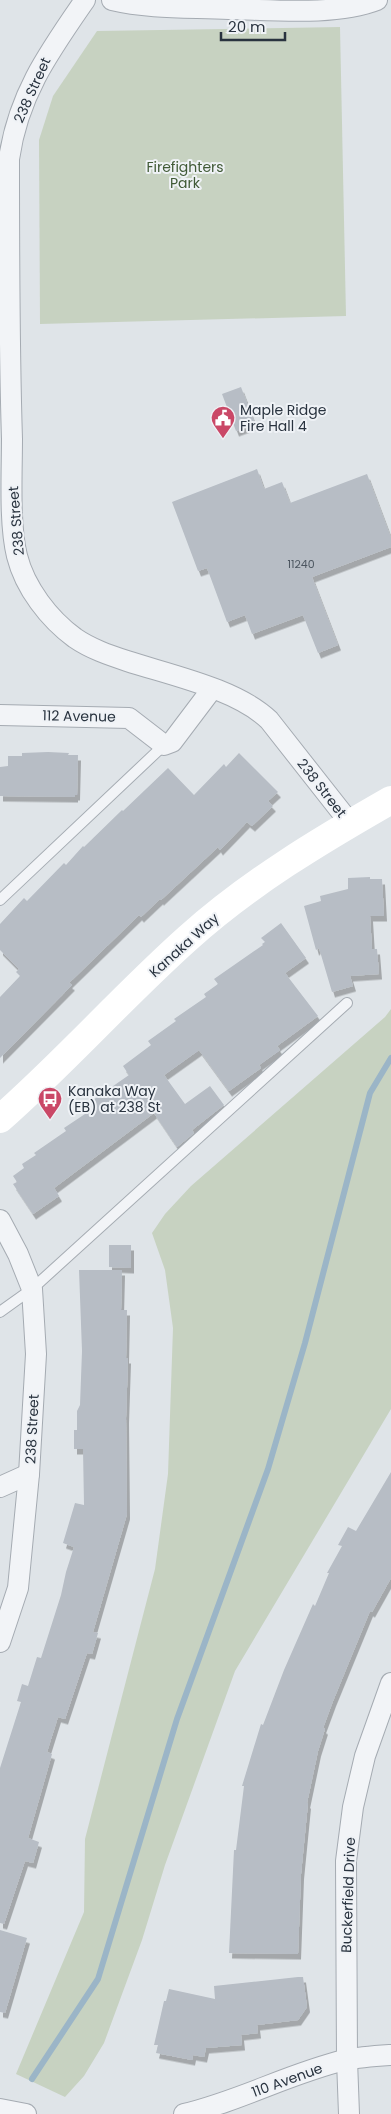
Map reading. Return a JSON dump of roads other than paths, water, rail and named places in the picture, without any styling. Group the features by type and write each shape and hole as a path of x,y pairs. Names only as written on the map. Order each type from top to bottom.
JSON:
{"main road":[{"name":"Kanaka Way","path":"0,1120 28,1095 188,937 261,880 391,800"}],"street":[{"name":"238 Street","path":"85,0 40,67 12,134 9,159 9,339 14,523 17,556 33,592 58,623 76,638 104,654 243,700 258,710 269,720 350,824"},
{"path":"112,0 138,6 252,9 333,9 364,5 377,0"},
{"path":"164,745 172,742 212,689"},
{"name":"112 Avenue","path":"0,715 129,718 164,745"},
{"name":"238 Street","path":"0,1220 18,1254 32,1289 36,1354 29,1474 18,1588 0,1642"},
{"path":"0,1487 29,1474"},
{"name":"Buckerfield Drive","path":"349,2114 346,1861 353,1807 365,1756 391,1683"},
{"name":"110 Avenue","path":"184,2114 212,2107 287,2078 347,2060 391,2055"},
{"path":"0,2109 26,2114"}],"lane":[{"path":"0,900 164,745"},
{"path":"0,1312 32,1289 347,1003"}],"waterway":[{"path":"32,2079 98,1979 177,1719 268,1469 305,1343 370,1093 391,1058"}],"place":[{"name":"Maple Ridge Fire Hall 4","path":"223,439"},
{"name":"Kanaka Way (EB) at 238 St","path":"50,1120"}],"park label":[{"name":"Firefighters Park","path":"185,176"}]}
